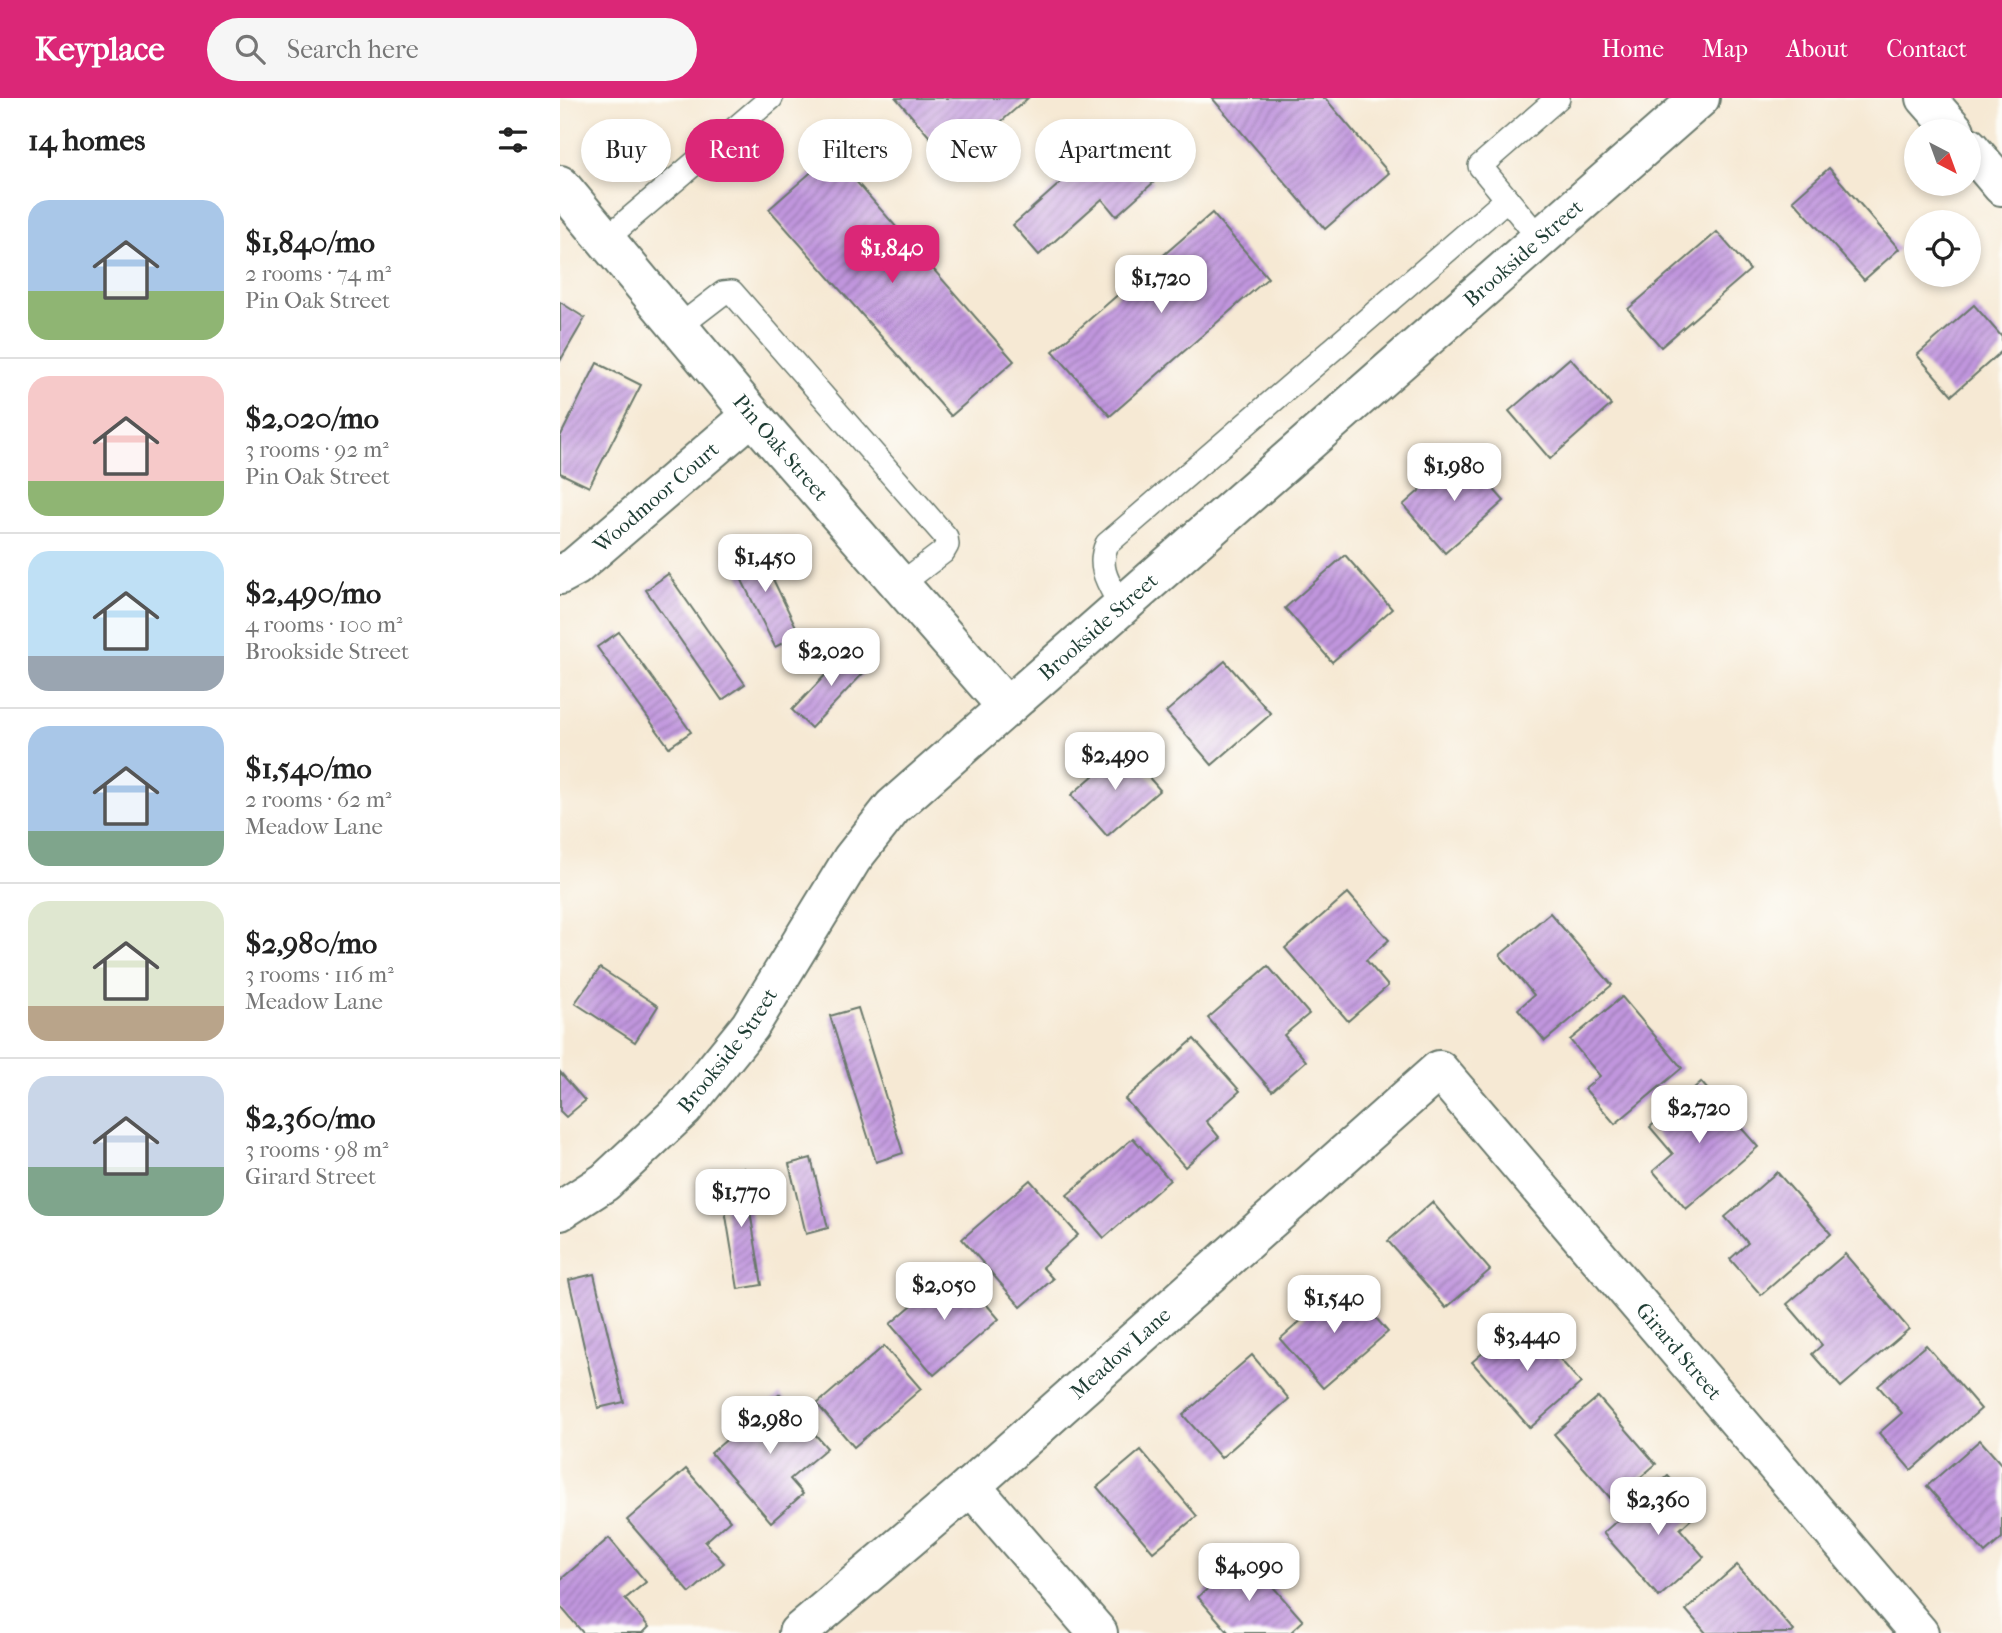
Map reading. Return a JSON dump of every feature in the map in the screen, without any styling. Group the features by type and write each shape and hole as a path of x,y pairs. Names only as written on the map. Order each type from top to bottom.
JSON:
{"street":[{"name":"Brookside Street","path":"560,1211 605,1182 683,1109 750,1026 852,859 893,807 1700,98"},
{"path":"1926,98 1944,119"},
{"path":"1981,162 2002,186"},
{"name":"Pin Oak Street","path":"560,185 607,238 752,415 1006,706"},
{"name":"Woodmoor Court","path":"560,575 575,567 752,415"},
{"name":"Meadow Lane","path":"798,1633 971,1486 1440,1070"},
{"name":"Girard Street","path":"1440,1070 1919,1633"},
{"path":"971,1486 1098,1633"}],"lane":[{"path":"607,238 771,98"},
{"path":"1540,239 1480,166 1558,98"},
{"path":"1121,606 1102,569 1102,556 1107,544 1507,199"},
{"path":"680,326 723,293 732,292 946,537 947,545 943,552 901,584"}],"building":[{"path":"896,98 1028,98 1004,119 926,119 926,133"},
{"path":"1212,98 1325,98 1389,173 1325,229"},
{"path":"1829,168 1899,249 1864,280 1793,200"},
{"path":"800,182 857,182 1014,361 951,416 769,209"},
{"path":"1061,182 1154,182 1116,216 1102,199 1039,255 1013,225"},
{"path":"1212,213 1268,278 1110,416 1053,351"},
{"path":"1717,232 1750,270 1661,347 1628,309"},
{"path":"560,302 585,318 560,361"},
{"path":"1974,305 2002,337 2002,351 1952,395 1917,355"},
{"path":"1570,358 1611,405 1550,459 1509,411"},
{"path":"597,363 641,385 589,487 560,473 560,437"},
{"path":"1462,453 1504,501 1445,553 1403,505"},
{"path":"755,542 800,635 775,647 729,554"},
{"path":"1345,555 1392,609 1332,662 1285,608"},
{"path":"668,574 745,684 722,700 646,590"},
{"path":"619,632 691,732 669,747 597,647"},
{"path":"851,648 870,666 811,728 792,710"},
{"path":"1225,661 1271,714 1212,765 1166,712"},
{"path":"1124,749 1160,790 1107,836 1071,795"},
{"path":"1348,893 1389,940 1366,960 1388,986 1348,1021 1285,948"},
{"path":"1550,913 1612,985 1545,1041 1518,1009 1534,995 1500,955"},
{"path":"1268,966 1309,1014 1284,1035 1306,1061 1272,1091 1208,1018"},
{"path":"600,968 658,1006 635,1042 575,1003"},
{"path":"1622,997 1682,1068 1615,1124 1585,1089 1600,1076 1570,1040"},
{"path":"858,1008 903,1153 876,1162 830,1016"},
{"path":"1194,1039 1240,1091 1206,1121 1219,1137 1185,1167 1125,1099"},
{"path":"560,1072 585,1101 566,1117 560,1111"},
{"path":"1701,1082 1758,1147 1686,1209 1653,1171 1673,1154 1650,1127"},
{"path":"1133,1138 1170,1180 1104,1238 1067,1195"},
{"path":"811,1158 828,1228 806,1234 789,1164"},
{"path":"743,1168 762,1285 738,1289 719,1173"},
{"path":"1777,1172 1831,1234 1761,1295 1730,1259 1748,1243 1725,1217"},
{"path":"1030,1180 1078,1235 1042,1267 1053,1279 1021,1307 962,1239"},
{"path":"1432,1202 1490,1270 1446,1308 1388,1241"},
{"path":"1845,1254 1909,1329 1841,1387 1812,1354 1822,1345 1787,1304"},
{"path":"955,1268 999,1319 934,1375 890,1324"},
{"path":"594,1274 624,1402 598,1408 569,1280"},
{"path":"1345,1282 1388,1332 1323,1388 1280,1339"},
{"path":"1524,1318 1581,1383 1530,1428 1472,1362"},
{"path":"1926,1345 1981,1409 1911,1470 1879,1433 1902,1413 1878,1386"},
{"path":"884,1346 921,1389 854,1447 817,1404"},
{"path":"1252,1355 1289,1399 1221,1458 1183,1415"},
{"path":"780,1394 827,1448 790,1479 803,1494 771,1522 711,1453"},
{"path":"1598,1397 1656,1464 1613,1501 1554,1434"},
{"path":"1980,1440 2002,1465 2002,1538 1985,1553 1927,1486"},
{"path":"1141,1450 1197,1516 1153,1552 1097,1487"},
{"path":"686,1469 730,1520 705,1542 724,1563 690,1593 627,1520"},
{"path":"1668,1476 1699,1512 1680,1529 1704,1557 1659,1597 1603,1533"},
{"path":"609,1538 646,1582 625,1599 649,1627 643,1633 583,1633 560,1606 560,1580"},
{"path":"1246,1556 1303,1621 1290,1633 1229,1633 1198,1597"},
{"path":"1737,1565 1794,1631 1792,1633 1706,1633 1686,1610"}]}
